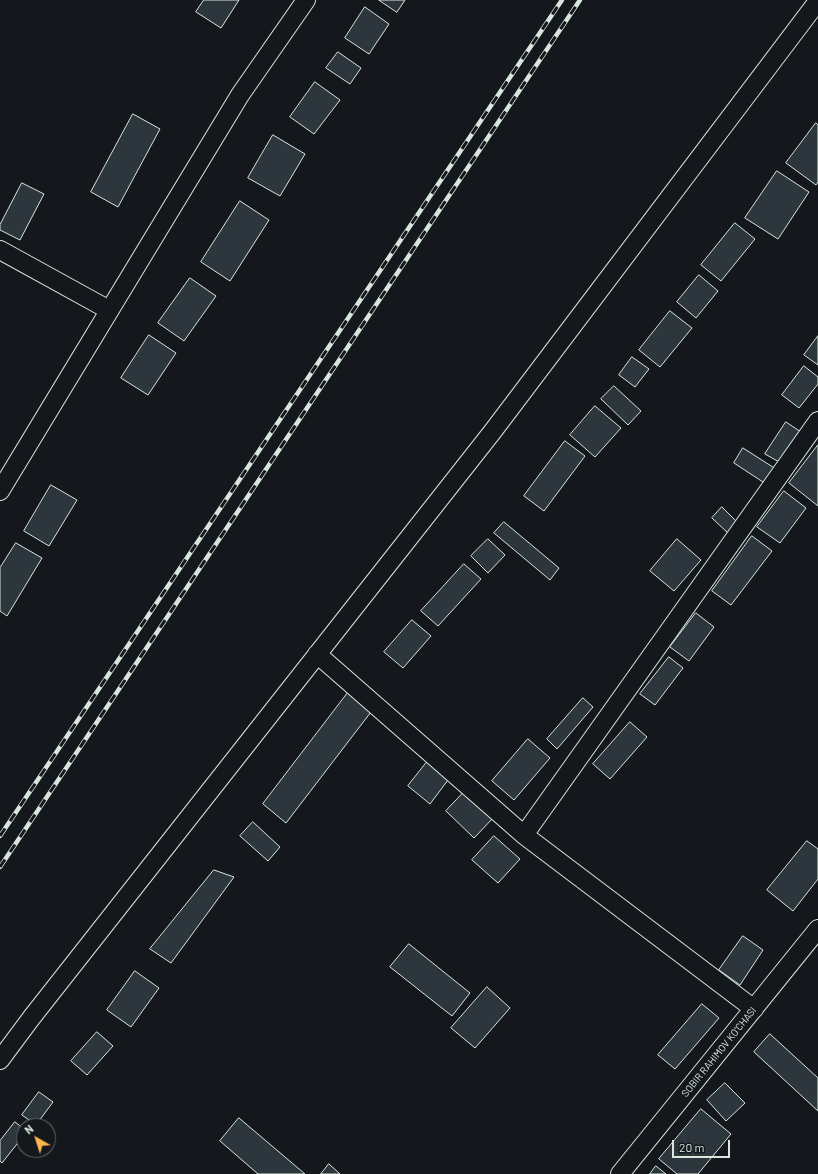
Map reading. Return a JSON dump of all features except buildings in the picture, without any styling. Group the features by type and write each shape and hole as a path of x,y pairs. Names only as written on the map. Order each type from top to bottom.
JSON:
{"street":[{"path":"0,491 240,95 306,0"},
{"path":"0,1060 32,1017 493,431 818,1"},
{"path":"0,250 109,310"},
{"path":"524,835 818,421"},
{"path":"317,654 524,835 754,1009"},
{"name":"SOBIR RAHIMOV KO'CHASI","path":"620,1174 818,929"}],"railway":[{"path":"0,836 562,0"},
{"path":"0,867 580,0"}]}
